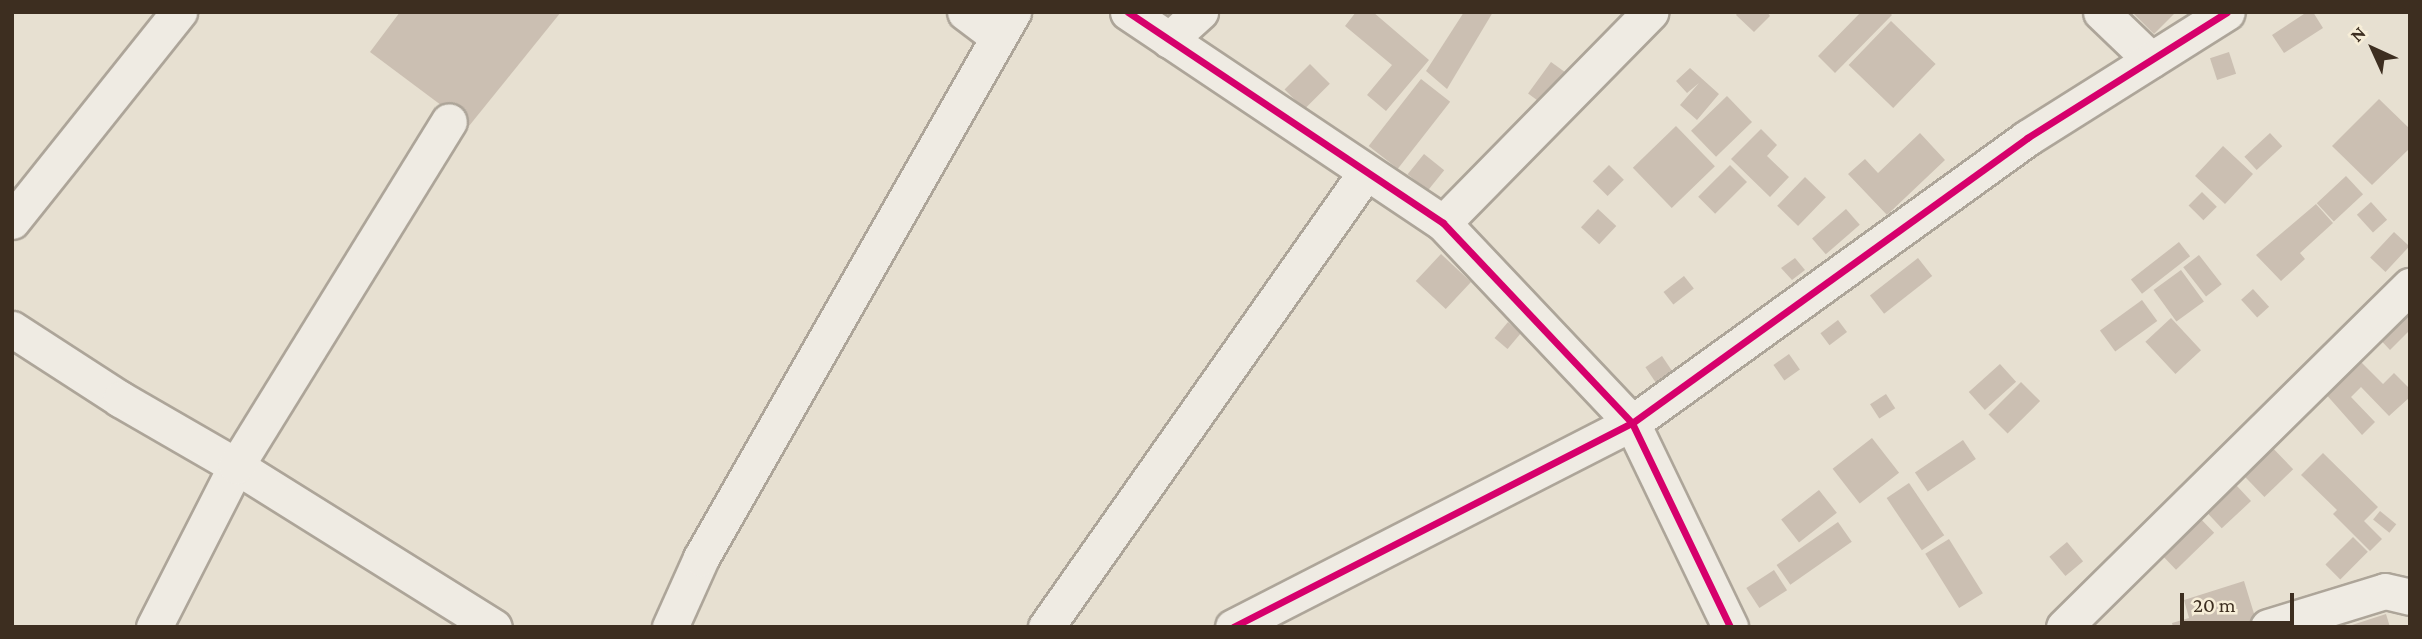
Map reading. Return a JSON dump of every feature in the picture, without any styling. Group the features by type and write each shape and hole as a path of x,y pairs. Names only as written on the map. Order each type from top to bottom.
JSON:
{"street":[{"path":"12,220 179,12"},
{"path":"670,627 701,558 1005,25 965,12"},
{"path":"1128,12 1443,223 1632,423 1730,627"},
{"path":"1169,40 1200,12"},
{"path":"1443,223 1650,12"},
{"path":"2101,12 2151,60"},
{"path":"1233,627 1632,423 2027,138 2227,12"},
{"path":"154,627 236,466 449,121"},
{"path":"1046,627 1366,172"},
{"path":"2064,627 2410,286"},
{"path":"12,329 120,399 236,466 494,627"},
{"path":"2268,627 2385,591 2410,597"}],"building":[{"path":"400,12 561,12 469,126 370,52"},
{"path":"1356,12 1373,12 1429,60 1386,111 1367,95 1392,65 1345,26"},
{"path":"1464,12 1493,12 1447,89 1426,71"},
{"path":"1738,12 1767,12 1770,16 1754,32 1736,15"},
{"path":"1861,12 1889,12 1892,15 1835,73 1818,56"},
{"path":"2132,12 2176,12 2154,34"},
{"path":"2307,12 2313,12 2323,28 2284,53 2272,35"},
{"path":"1891,21 1936,64 1893,108 1849,65"},
{"path":"2229,52 2236,74 2217,80 2210,58"},
{"path":"1551,62 1570,76 1547,108 1528,94"},
{"path":"1310,64 1330,84 1304,109 1285,89"},
{"path":"1690,68 1719,94 1697,120 1680,105 1699,83 1687,93 1676,81"},
{"path":"1421,79 1450,102 1398,169 1369,146"},
{"path":"1727,96 1752,122 1716,157 1691,131"},
{"path":"2379,99 2410,129 2410,148 2372,185 2332,146"},
{"path":"1676,126 1715,166 1672,208 1633,168"},
{"path":"1761,129 1777,145 1767,156 1789,177 1770,197 1731,159"},
{"path":"1920,133 1945,160 1887,215 1848,174 1865,159 1878,173"},
{"path":"2270,133 2282,146 2257,170 2244,157"},
{"path":"2223,146 2253,174 2225,204 2195,176"},
{"path":"1424,154 1444,170 1428,191 1408,174"},
{"path":"1609,165 1624,180 1608,196 1593,181"},
{"path":"1730,165 1747,182 1715,214 1698,197"},
{"path":"2346,176 2363,194 2334,222 2317,203"},
{"path":"1805,177 1826,197 1798,226 1777,206"},
{"path":"2202,192 2217,207 2203,220 2189,205"},
{"path":"2371,202 2387,220 2373,233 2357,215"},
{"path":"2316,204 2333,223 2300,253 2305,259 2281,281 2256,255"},
{"path":"1598,209 1616,226 1599,244 1581,227"},
{"path":"1846,209 1860,225 1826,254 1812,239"},
{"path":"2394,232 2409,246 2385,272 2370,258"},
{"path":"2179,242 2190,256 2142,294 2131,280"},
{"path":"1441,254 1471,282 1446,309 1416,281"},
{"path":"2199,255 2222,284 2206,296 2183,267"},
{"path":"1795,258 1805,270 1792,280 1781,268"},
{"path":"1918,258 1932,276 1884,314 1870,296"},
{"path":"2181,270 2204,302 2176,322 2153,290"},
{"path":"1684,276 1694,289 1673,305 1664,292"},
{"path":"2253,289 2269,307 2257,318 2241,300"},
{"path":"2142,300 2157,321 2115,352 2100,331"},
{"path":"2410,303 2410,330 2390,350 2374,333"},
{"path":"2171,318 2201,350 2175,374 2145,342"},
{"path":"1838,320 1847,332 1829,345 1820,333"},
{"path":"1508,322 1521,333 1508,349 1495,338"},
{"path":"1789,354 1800,370 1784,380 1773,365"},
{"path":"1662,356 1674,374 1658,385 1645,367"},
{"path":"2358,359 2383,384 2394,373 2410,389 2410,397 2389,416 2361,387 2351,397 2375,422 2362,435 2324,392"},
{"path":"2000,364 2016,382 1985,410 1969,392"},
{"path":"2021,382 2040,401 2008,434 1988,415"},
{"path":"1886,394 1895,408 1879,419 1870,404"},
{"path":"1872,438 1899,473 1860,503 1833,469"},
{"path":"2264,439 2293,469 2264,497 2235,467"},
{"path":"1963,440 1976,459 1928,492 1915,472"},
{"path":"2323,453 2378,507 2364,521 2382,539 2370,551 2333,514 2337,510 2301,475"},
{"path":"1909,483 1944,535 1922,550 1887,498"},
{"path":"2236,485 2251,501 2222,528 2207,512"},
{"path":"1819,490 1837,513 1799,542 1781,520"},
{"path":"2380,511 2396,524 2389,533 2373,520"},
{"path":"2194,512 2214,533 2176,570 2156,549"},
{"path":"1838,522 1852,542 1790,585 1777,565"},
{"path":"2353,537 2368,552 2340,579 2325,565"},
{"path":"1949,539 1983,593 1959,608 1925,554"},
{"path":"2067,542 2083,561 2065,576 2049,557"},
{"path":"1774,570 1787,590 1759,608 1746,588"},
{"path":"2244,581 2256,620 2233,627 2173,627 2172,623 2189,618 2184,600"},
{"path":"2386,614 2390,627 2349,627 2349,626"}],"cycle path":[{"path":"1128,12 1443,223 1632,423 1730,627"},
{"path":"1233,627 1632,423 2027,138 2227,12"}]}
